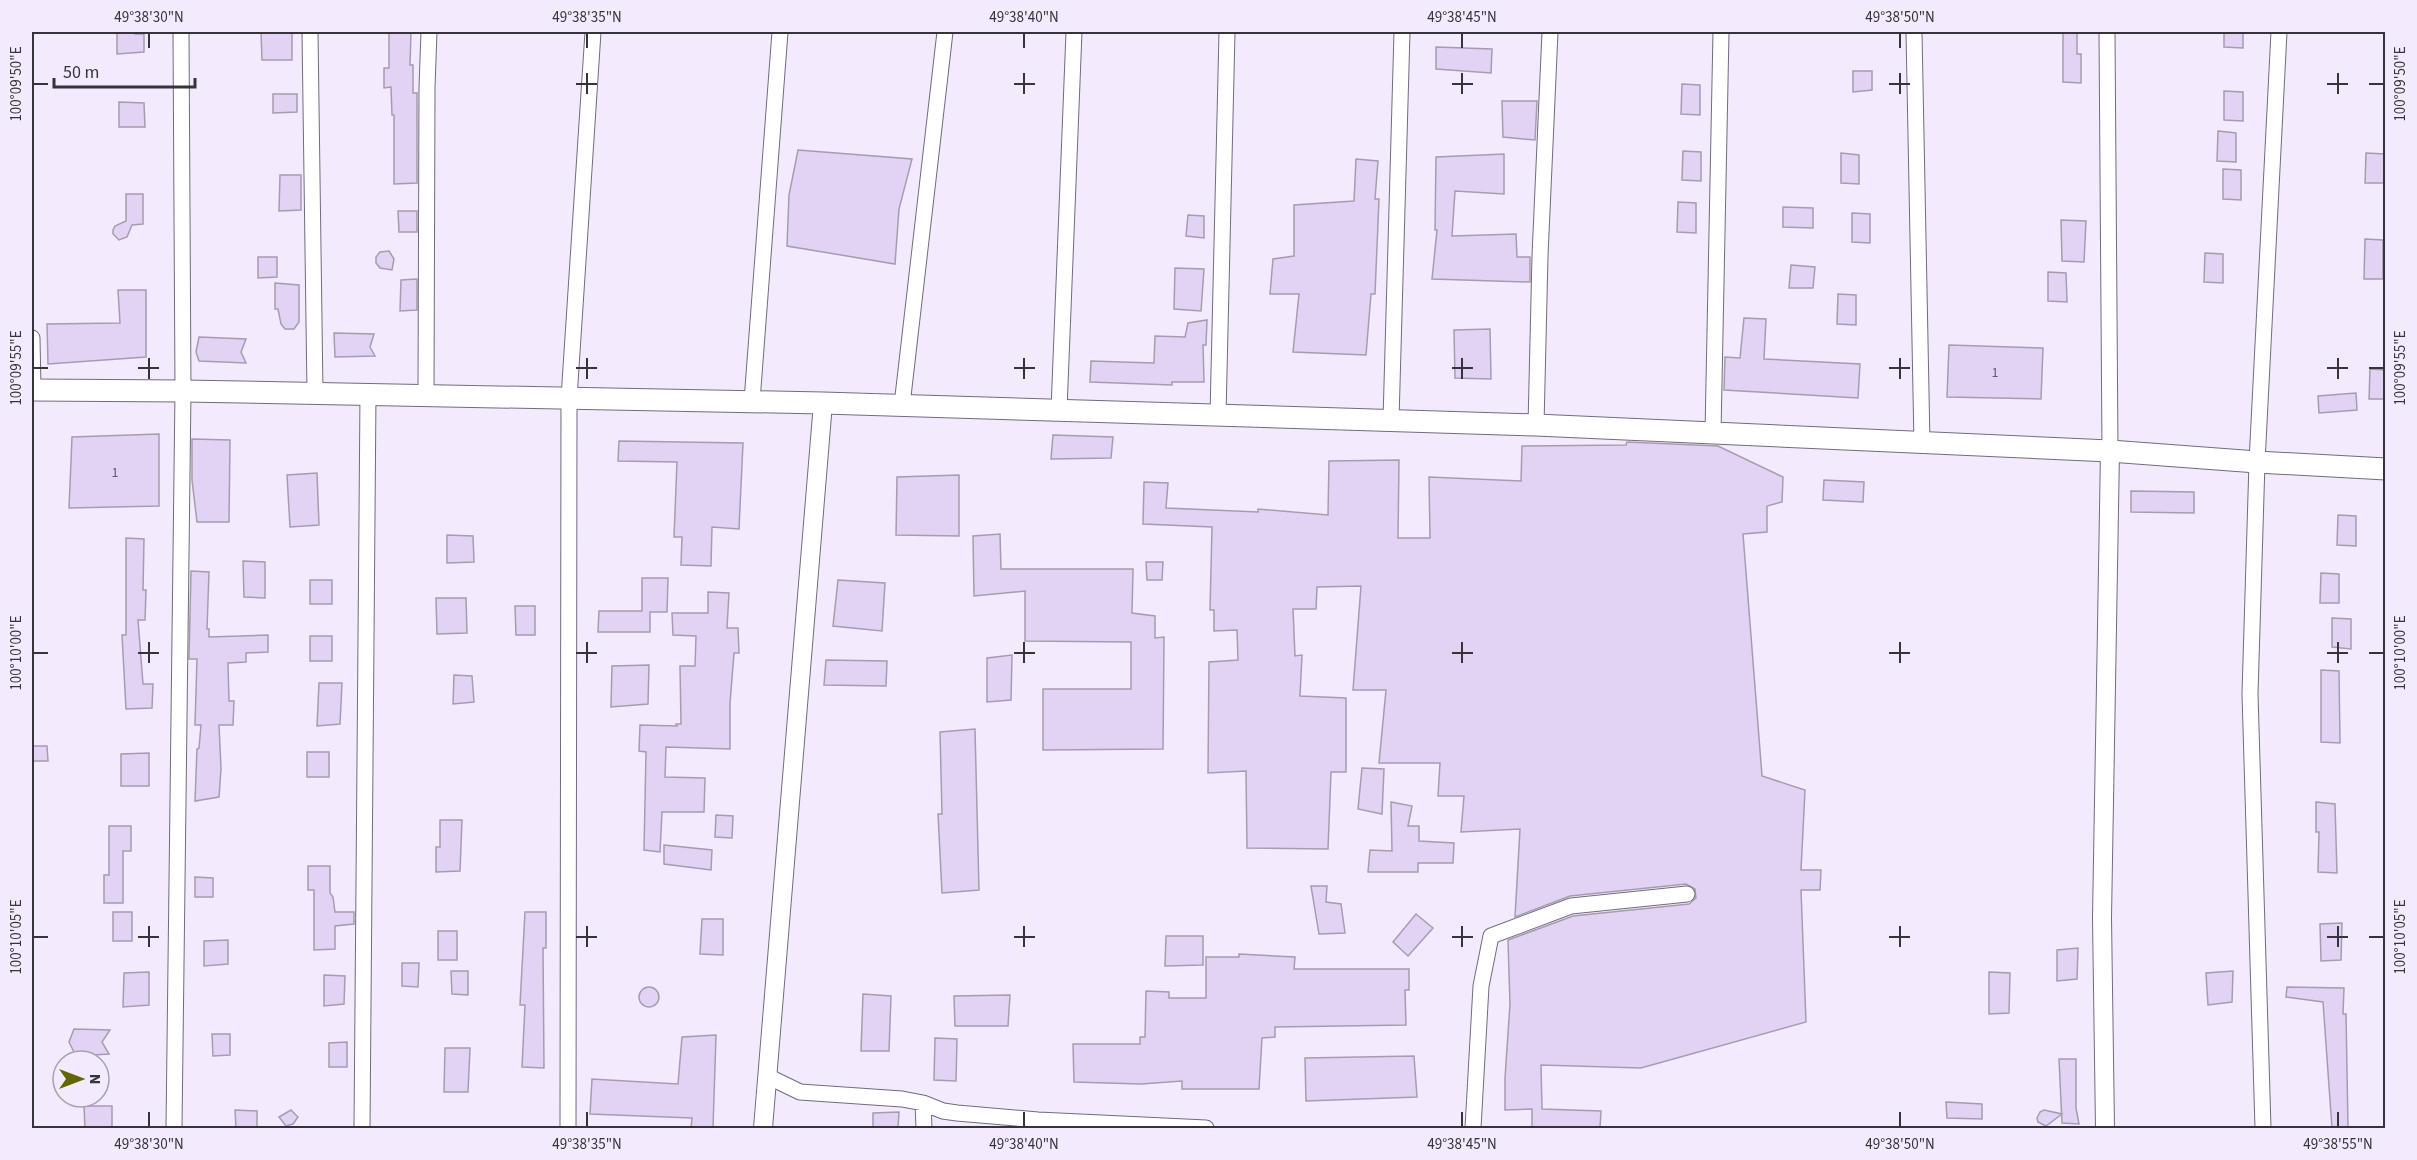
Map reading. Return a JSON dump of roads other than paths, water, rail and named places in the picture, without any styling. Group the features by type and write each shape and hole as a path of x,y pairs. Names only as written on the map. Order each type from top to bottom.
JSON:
{"main road":[{"path":"32,390 752,401 1391,420 2110,451 2385,469"}],"street":[{"path":"174,1128 183,391 181,32"},
{"path":"310,32 315,393"},
{"path":"426,395 426,99 429,32"},
{"path":"568,1128 569,398 593,32"},
{"path":"752,401 780,32"},
{"path":"902,405 945,32"},
{"path":"1059,410 1074,32"},
{"path":"1218,415 1227,32"},
{"path":"1391,420 1402,32"},
{"path":"1536,425 1540,256 1550,32"},
{"path":"1713,433 1721,32"},
{"path":"1914,32 1923,444"},
{"path":"2105,1128 2102,918 2110,451 2107,32"},
{"path":"2263,1128 2250,694 2257,462 2279,32"},
{"path":"32,338 32,390"},
{"path":"362,1128 368,394"},
{"path":"763,1128 823,403"},
{"path":"1473,1128 1481,986 1491,936 1571,906 1687,894"},
{"path":"767,1076 800,1092 902,1099 923,1103 943,1111 1038,1124 1206,1128"},
{"path":"923,1103 924,1128"}]}
